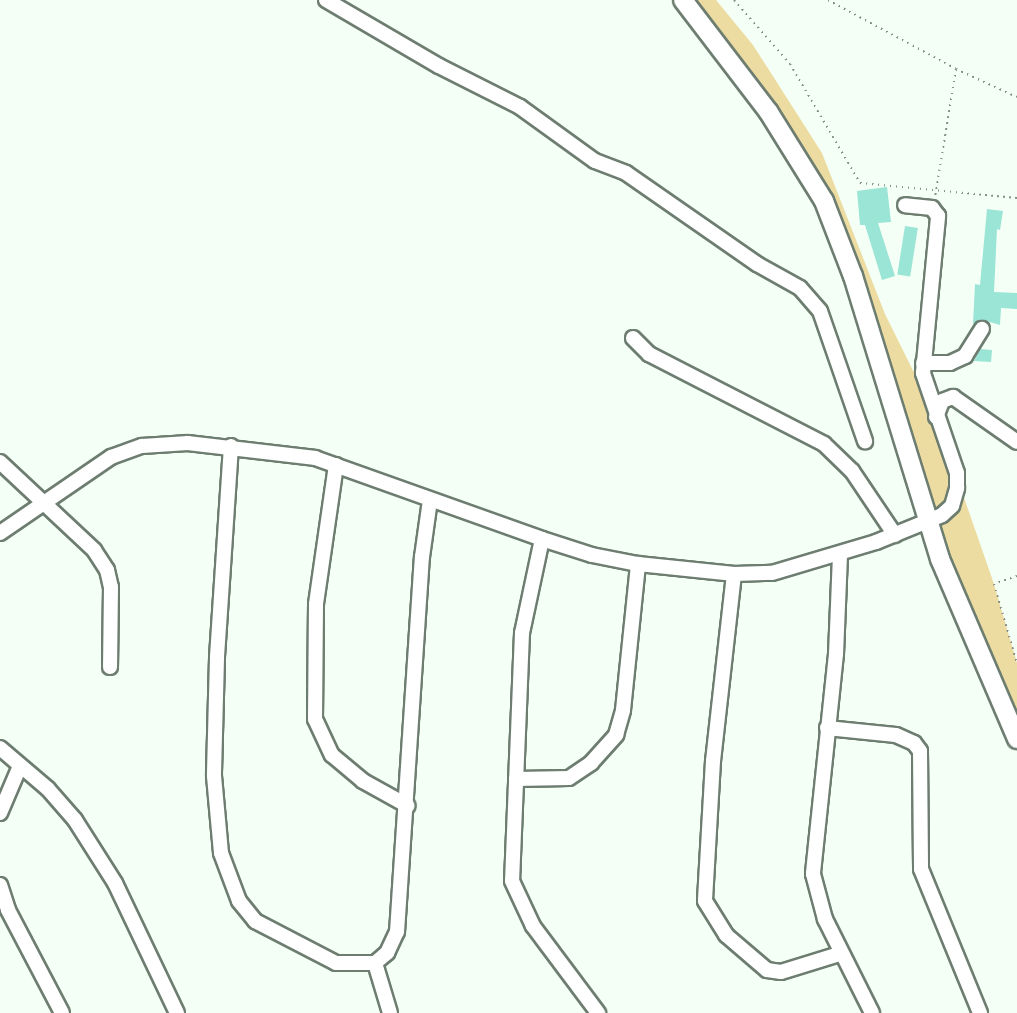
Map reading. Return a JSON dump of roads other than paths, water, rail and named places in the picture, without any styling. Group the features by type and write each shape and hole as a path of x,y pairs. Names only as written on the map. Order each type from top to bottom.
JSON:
{"main road":[{"path":"683,0 768,111 824,201 853,276 928,522 975,647 1017,739"}],"street":[{"path":"326,0 439,66 520,107 595,161 626,173 757,264 800,288 820,311 865,441"},
{"path":"0,533 102,462 142,446 188,443 299,455 336,465 542,539 592,555 638,564 734,574 784,571 840,555 928,522 952,506 957,488 957,473 924,384 923,363 939,222 932,208 905,206"},
{"path":"923,363 950,363 965,356 976,345 982,329"},
{"path":"633,338 648,354 824,444 852,471 895,535"},
{"path":"936,417 939,404 953,397 1017,442"},
{"path":"231,446 218,603 214,776 223,860 239,901 255,921 324,960 349,966 375,963 387,953 397,932 408,806 422,556 430,500"},
{"path":"0,462 94,550 107,570 111,587 110,667"},
{"path":"336,465 316,604 315,719 332,755 363,781 408,806"},
{"path":"542,539 522,633 511,850 517,897 533,926 598,1013"},
{"path":"840,555 836,654 813,874 821,908 839,954 872,1013"},
{"path":"516,779 569,778 591,763 616,735 623,710 638,564"},
{"path":"734,574 712,773 705,901 719,927 767,970 781,972 839,954"},
{"path":"827,728 896,735 914,743 920,751 921,869 980,1013"},
{"path":"0,748 67,809 99,855 177,1013"},
{"path":"0,813 20,766"},
{"path":"0,885 13,918 62,1013"},
{"path":"375,963 390,1013"}]}
